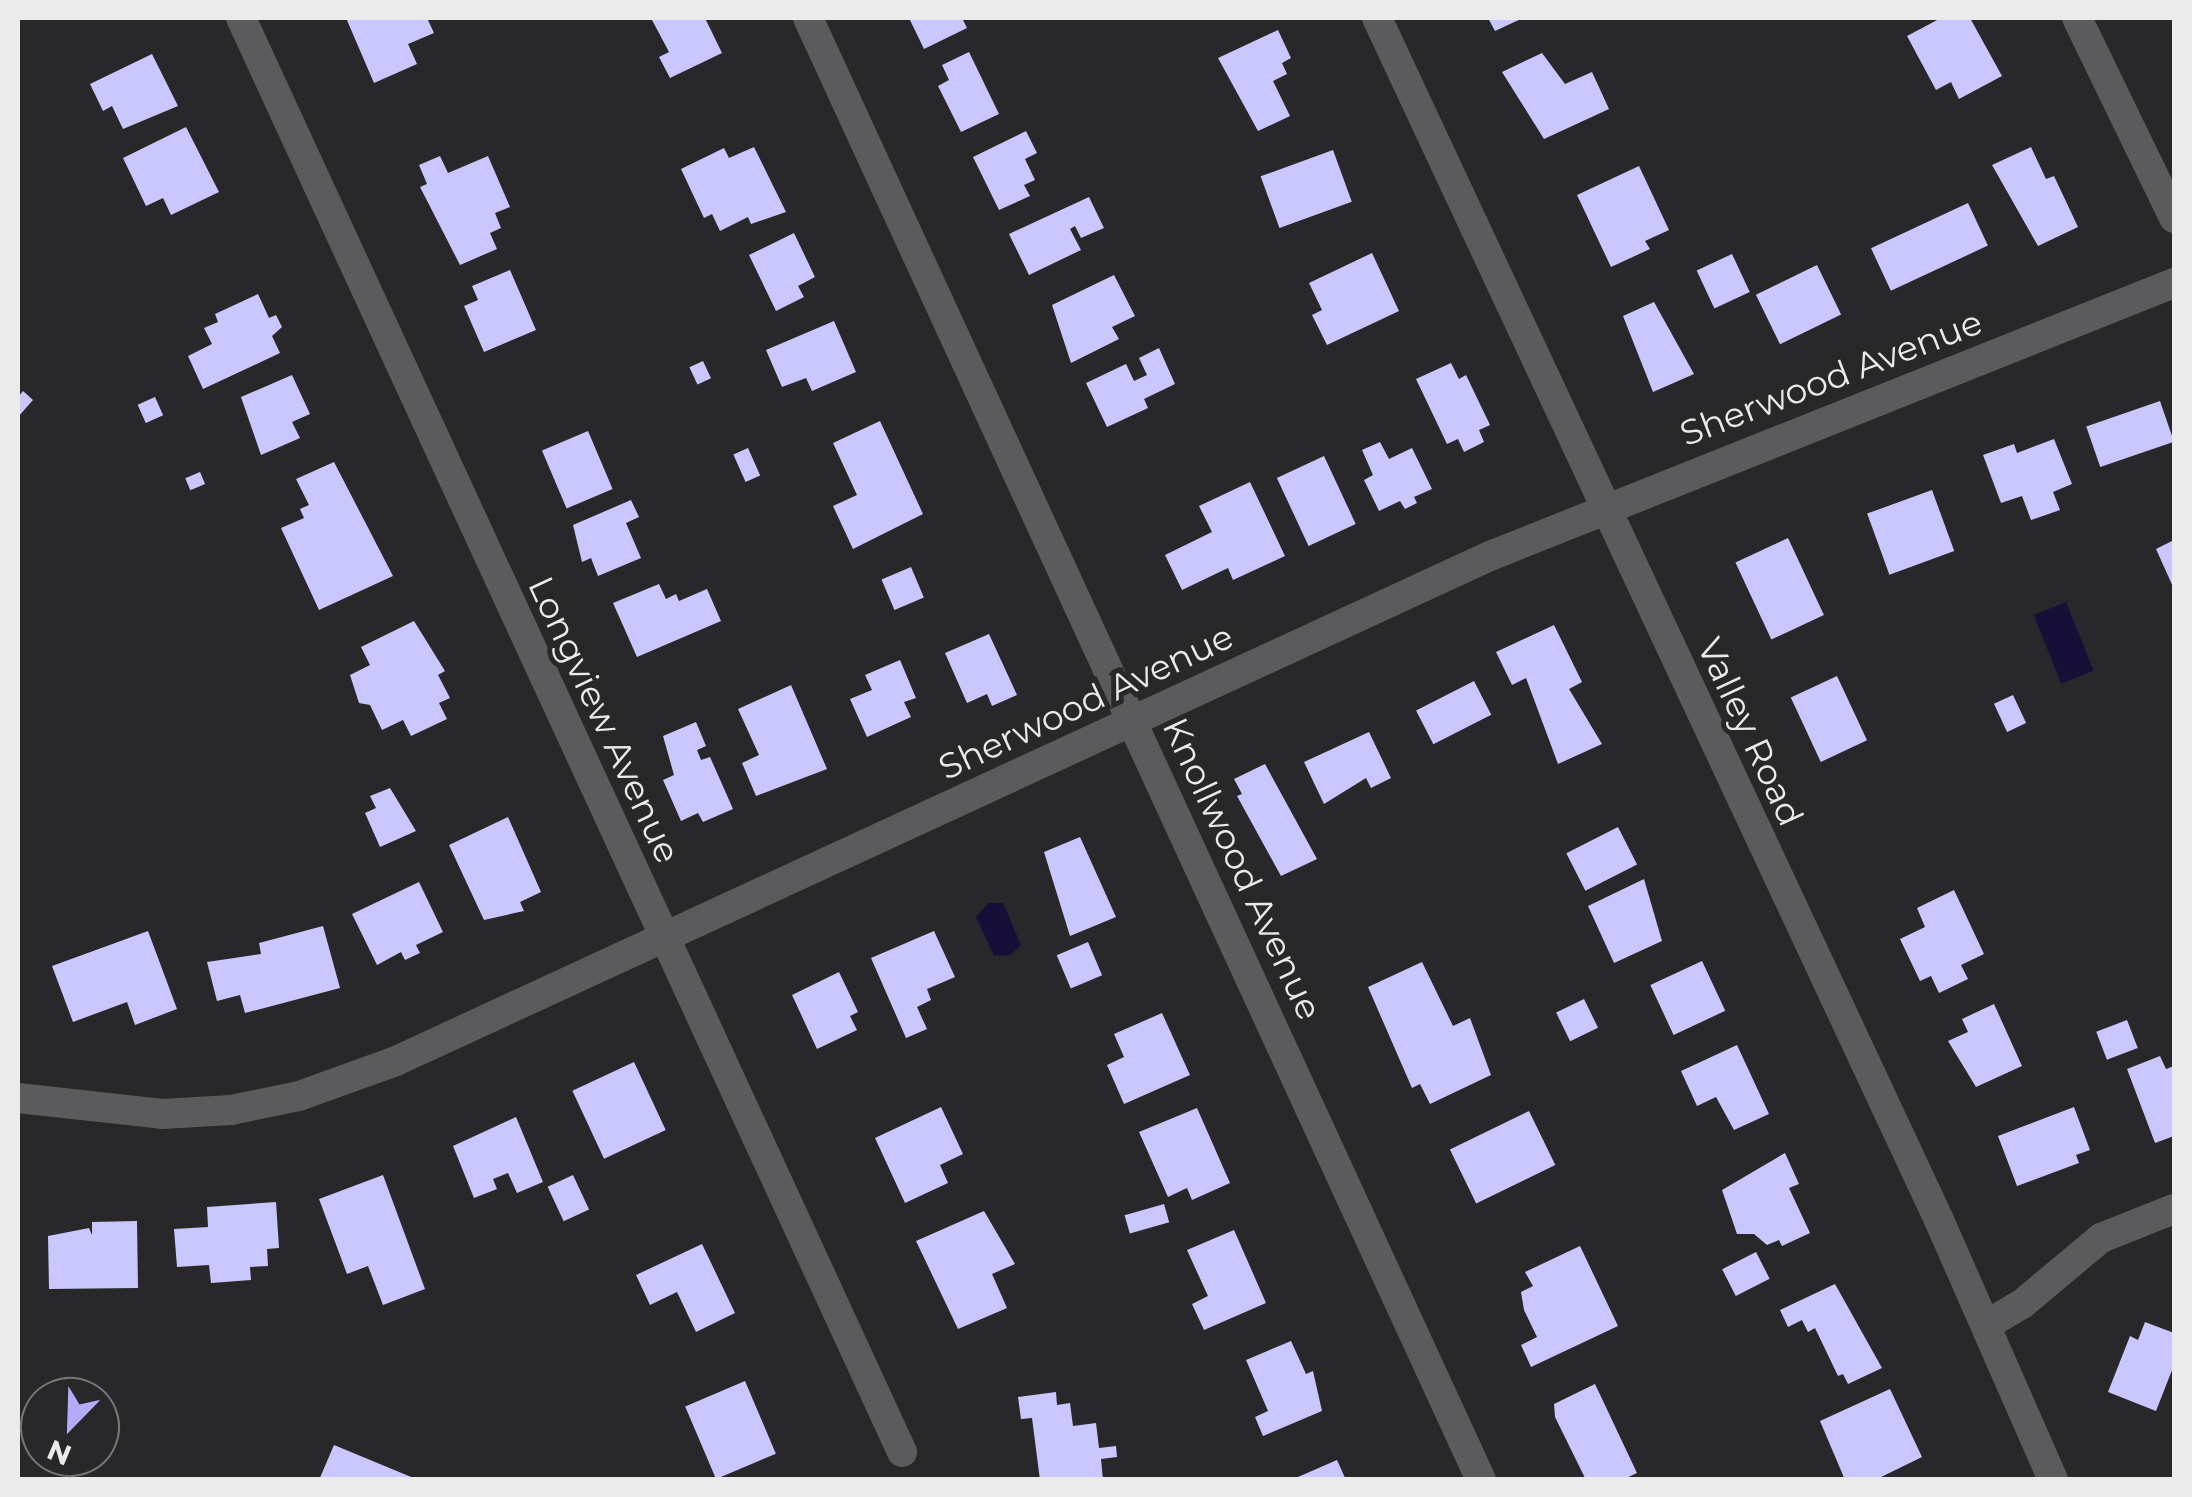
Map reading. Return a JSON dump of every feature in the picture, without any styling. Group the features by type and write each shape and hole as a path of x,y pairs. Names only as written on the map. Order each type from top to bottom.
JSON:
{"street":[{"name":"Longview Avenue","path":"241,18 902,1452"},
{"name":"Knollwood Avenue","path":"808,18 1480,1480"},
{"name":"Valley Road","path":"1377,18 1602,509 1986,1325 2054,1480"},
{"path":"2077,18 2174,218"},
{"name":"Sherwood Avenue","path":"18,1098 162,1114 231,1110 299,1096 396,1061 1602,509 2174,283"},
{"path":"1986,1325 2022,1304 2101,1238 2174,1209"}],"shaded area":[{"path":"2066,602 2094,671 2061,684 2034,615"},
{"path":"988,903 1003,903 1021,945 1011,955 994,956 976,917"}],"building":[{"path":"346,18 427,18 434,33 408,44 417,64 374,83"},
{"path":"651,18 705,18 722,53 670,78 659,57 669,52"},
{"path":"909,18 962,18 967,28 924,49"},
{"path":"1488,18 1523,18 1495,31"},
{"path":"1941,18 1970,18 2002,76 1959,99 1951,82 1936,90 1907,36"},
{"path":"1278,30 1291,58 1282,63 1287,74 1273,81 1290,116 1258,131 1218,58"},
{"path":"969,52 999,114 961,132 938,86 949,80 942,65"},
{"path":"1542,53 1565,84 1592,72 1609,109 1544,139 1502,72"},
{"path":"152,54 178,106 123,129 112,106 103,111 90,84"},
{"path":"186,127 219,192 171,215 163,198 146,206 123,158"},
{"path":"1026,131 1037,153 1025,159 1035,180 1024,185 1030,196 999,210 973,157"},
{"path":"754,147 786,212 751,224 748,217 720,231 712,214 704,218 681,169 724,148 729,158"},
{"path":"2031,147 2046,179 2054,176 2078,227 2038,246 1992,165"},
{"path":"1333,150 1352,202 1279,228 1261,176"},
{"path":"440,156 448,173 488,156 510,207 495,213 501,228 490,233 497,249 460,265 420,187 427,184 419,165"},
{"path":"1639,166 1669,230 1645,241 1650,249 1611,267 1577,195"},
{"path":"1089,197 1104,228 1081,238 1075,226 1070,229 1081,250 1029,275 1009,234"},
{"path":"1968,203 1988,246 1891,291 1871,248"},
{"path":"794,233 815,277 798,286 804,297 776,311 749,255"},
{"path":"1372,253 1399,311 1327,345 1312,315 1322,310 1309,283"},
{"path":"1732,254 1750,292 1714,309 1697,270"},
{"path":"1817,265 1841,314 1780,344 1756,295"},
{"path":"510,270 536,330 484,352 464,306 478,300 472,286"},
{"path":"1114,275 1135,316 1112,327 1119,339 1071,363 1052,305"},
{"path":"258,294 269,318 276,315 282,327 272,336 280,353 203,389 188,356 212,344 204,328 218,322 215,314"},
{"path":"1654,302 1694,374 1653,392 1623,316"},
{"path":"834,321 856,372 812,391 806,378 782,387 766,350"},
{"path":"1159,348 1175,384 1144,399 1148,408 1107,427 1086,383 1126,364 1134,381 1147,375 1139,358"},
{"path":"703,361 711,378 697,385 689,367"},
{"path":"1451,363 1459,379 1466,375 1490,425 1479,430 1484,442 1464,452 1458,439 1447,444 1416,379"},
{"path":"292,375 310,414 292,422 300,438 261,455 241,397"},
{"path":"23,391 33,400 18,417 18,397"},
{"path":"155,397 163,415 146,423 138,405"},
{"path":"2160,401 2174,442 2100,467 2086,426"},
{"path":"880,421 923,514 853,549 833,506 857,495 833,443"},
{"path":"588,431 613,489 567,509 542,451"},
{"path":"2054,439 2072,484 2053,492 2060,510 2031,520 2022,496 2001,503 1983,455 2014,444 2017,453"},
{"path":"1380,442 1389,459 1412,448 1432,489 1414,497 1417,503 1405,509 1400,501 1379,511 1364,480 1373,475 1362,450"},
{"path":"748,448 760,475 746,482 733,455"},
{"path":"1324,456 1356,524 1309,546 1277,478"},
{"path":"334,462 393,576 319,610 281,528 304,518 300,509 309,505 296,479"},
{"path":"200,472 205,484 190,490 185,478"},
{"path":"1250,482 1285,556 1233,580 1228,568 1182,590 1165,555 1212,532 1199,506"},
{"path":"1932,490 1954,551 1889,575 1867,514"},
{"path":"631,500 639,517 626,523 641,558 598,576 591,558 582,562 573,525"},
{"path":"1788,538 1824,615 1771,640 1735,563"},
{"path":"2174,540 2174,589 2156,549"},
{"path":"911,567 924,597 894,610 882,580"},
{"path":"659,584 666,599 676,594 679,601 707,589 721,621 637,657 613,603"},
{"path":"414,621 445,671 438,675 450,698 439,703 447,719 411,736 403,720 382,730 370,705 359,703 350,675 370,665 361,647"},
{"path":"1554,625 1582,682 1569,689 1602,744 1558,764 1526,678 1512,685 1496,652"},
{"path":"989,634 1017,695 992,706 987,694 967,703 945,653"},
{"path":"900,660 916,698 904,702 911,717 867,737 850,699 872,690 865,675"},
{"path":"1837,676 1867,740 1821,762 1791,698"},
{"path":"1474,681 1491,715 1433,744 1416,711"},
{"path":"791,685 827,769 756,796 742,763 759,755 738,709"},
{"path":"2013,695 2026,723 2007,732 1994,704"},
{"path":"696,722 706,746 697,750 701,760 710,757 733,809 703,822 698,813 681,821 663,780 674,775 663,736"},
{"path":"1369,732 1391,778 1371,788 1366,778 1324,804 1304,762"},
{"path":"1265,764 1317,859 1281,876 1237,796 1242,794 1234,779"},
{"path":"390,788 416,831 380,847 365,813 376,808 370,796"},
{"path":"508,817 541,892 520,902 524,911 484,920 449,845"},
{"path":"1618,827 1637,864 1585,891 1566,853"},
{"path":"1080,837 1116,917 1070,936 1044,852"},
{"path":"1644,879 1662,941 1614,963 1588,906"},
{"path":"419,882 443,932 416,945 420,953 405,960 401,952 377,965 352,914"},
{"path":"1954,890 1984,954 1961,965 1968,979 1939,993 1931,976 1920,981 1900,939 1925,927 1917,908"},
{"path":"323,926 340,988 245,1013 240,995 217,1001 207,962 261,954 259,943"},
{"path":"148,931 177,1009 135,1025 127,1002 73,1022 52,966"},
{"path":"934,931 955,977 927,989 931,1000 917,1007 927,1029 906,1038 871,958"},
{"path":"1088,942 1102,975 1071,988 1057,955"},
{"path":"1702,961 1725,1011 1674,1035 1650,985"},
{"path":"1422,962 1453,1026 1470,1018 1491,1075 1430,1104 1420,1084 1412,1088 1368,987"},
{"path":"839,972 858,1012 850,1016 857,1030 817,1049 792,995"},
{"path":"1584,999 1598,1028 1570,1041 1556,1013"},
{"path":"1994,1004 2022,1066 1976,1087 1948,1041 1968,1032 1962,1019"},
{"path":"1162,1013 1190,1075 1124,1104 1107,1065 1124,1057 1114,1034"},
{"path":"2127,1020 2138,1048 2107,1060 2096,1032"},
{"path":"1737,1045 1769,1114 1734,1130 1716,1097 1697,1106 1681,1071"},
{"path":"2160,1056 2166,1069 2174,1066 2174,1136 2155,1143 2127,1069"},
{"path":"634,1062 666,1130 604,1159 572,1091"},
{"path":"941,1107 963,1154 940,1165 948,1183 905,1203 875,1138"},
{"path":"2074,1107 2090,1150 2076,1155 2079,1163 2017,1186 1998,1136"},
{"path":"1197,1108 1230,1183 1192,1200 1187,1188 1168,1197 1139,1132"},
{"path":"1529,1111 1555,1165 1476,1204 1450,1150"},
{"path":"516,1117 543,1182 517,1193 508,1173 493,1179 497,1189 474,1198 453,1146"},
{"path":"1785,1153 1799,1184 1789,1188 1810,1233 1782,1246 1779,1240 1767,1245 1754,1234 1737,1234 1722,1190"},
{"path":"383,1175 425,1289 383,1305 368,1266 347,1274 319,1199"},
{"path":"573,1175 589,1209 564,1221 548,1187"},
{"path":"276,1202 279,1248 267,1249 268,1266 250,1267 251,1280 211,1283 209,1265 177,1267 174,1229 208,1227 207,1207"},
{"path":"1164,1204 1169,1222 1130,1234 1125,1215"},
{"path":"984,1211 1015,1264 992,1274 1007,1308 958,1329 916,1241"},
{"path":"137,1221 138,1288 49,1289 48,1236 89,1228 92,1235 92,1222"},
{"path":"1234,1230 1266,1303 1204,1330 1192,1304 1208,1296 1187,1250"},
{"path":"702,1244 735,1313 696,1332 677,1292 650,1305 636,1275"},
{"path":"1580,1246 1618,1326 1531,1367 1521,1345 1537,1337 1524,1310 1521,1292 1533,1286 1525,1272"},
{"path":"1756,1252 1770,1279 1736,1296 1722,1269"},
{"path":"1835,1284 1882,1368 1848,1384 1843,1374 1838,1376 1815,1328 1808,1332 1802,1320 1788,1327 1780,1310"},
{"path":"2145,1322 2174,1333 2174,1365 2156,1411 2108,1392 2130,1336 2138,1340"},
{"path":"1291,1341 1306,1374 1313,1371 1322,1411 1263,1436 1255,1417 1268,1411 1246,1360"},
{"path":"745,1381 776,1454 716,1479 685,1406"},
{"path":"1595,1384 1637,1473 1622,1480 1586,1480 1555,1417 1554,1404"},
{"path":"1890,1389 1922,1457 1875,1480 1845,1480 1820,1421"},
{"path":"1056,1392 1057,1405 1070,1403 1073,1426 1096,1423 1099,1448 1116,1446 1117,1457 1101,1459 1103,1480 1040,1480 1032,1418 1021,1419 1018,1397"},
{"path":"334,1445 416,1479 416,1480 319,1480"},
{"path":"1337,1460 1346,1480 1291,1480"}]}
